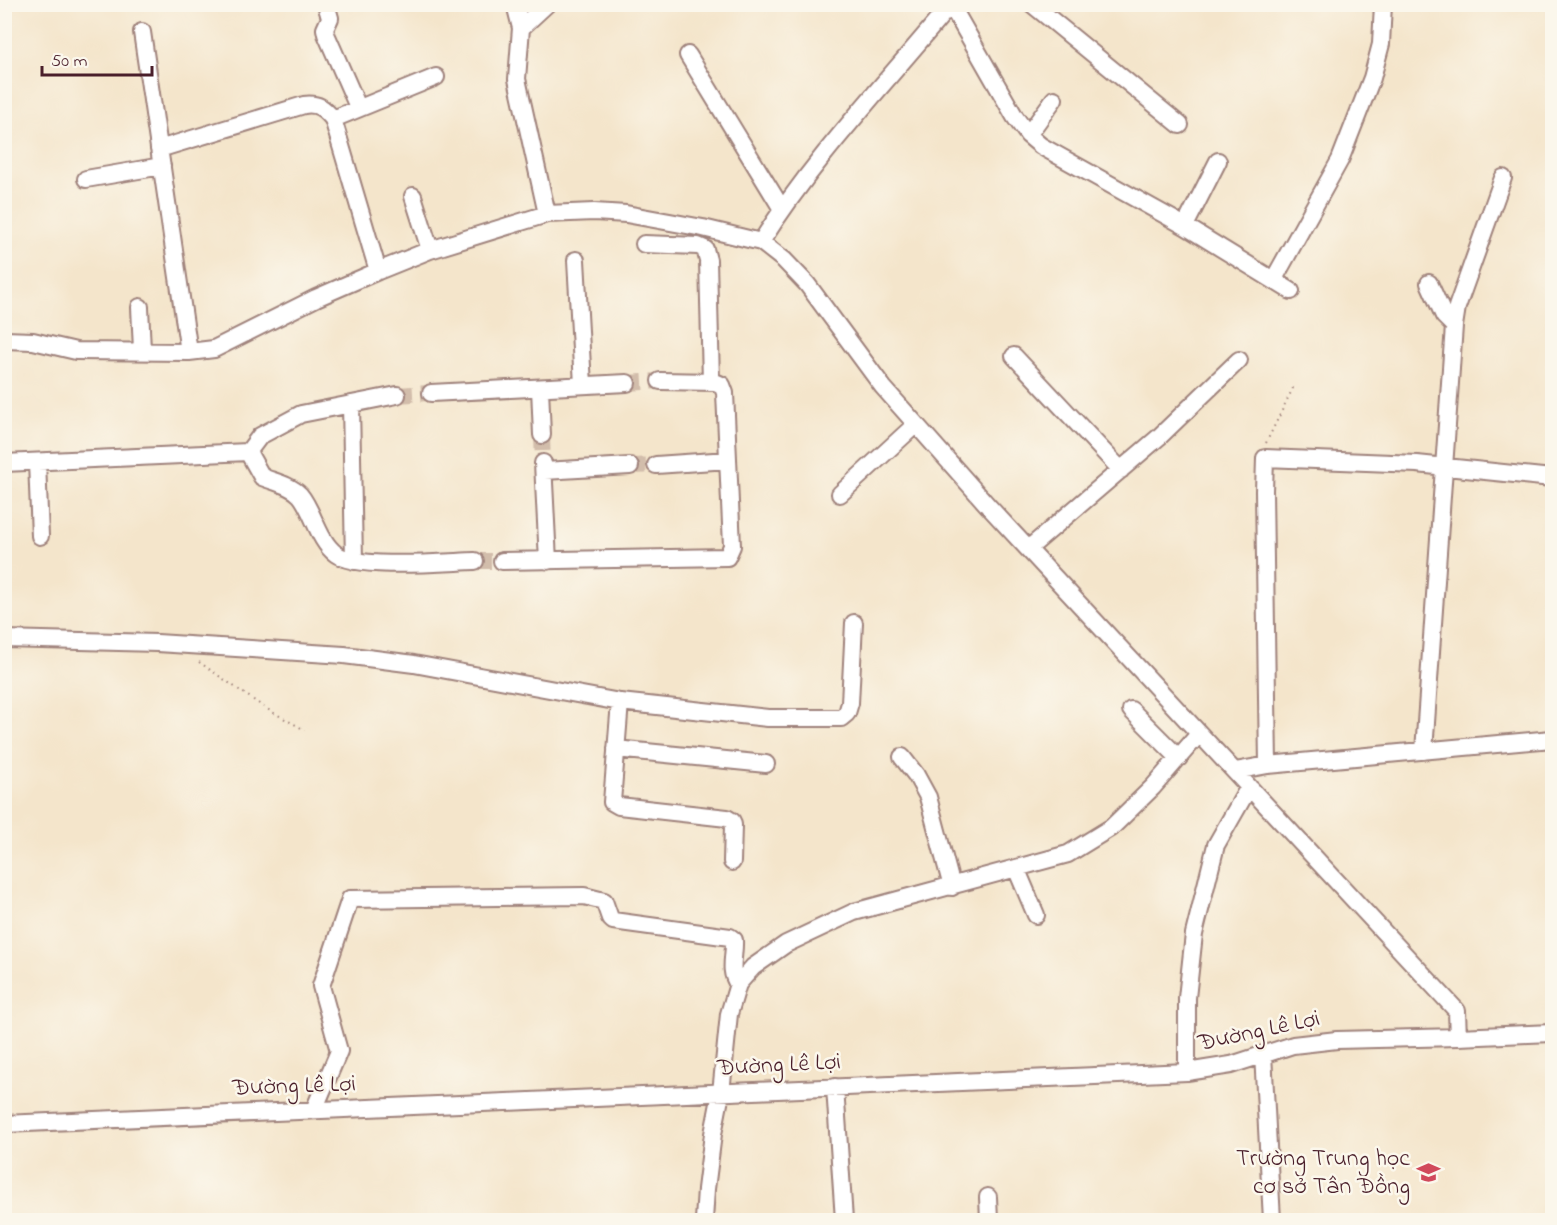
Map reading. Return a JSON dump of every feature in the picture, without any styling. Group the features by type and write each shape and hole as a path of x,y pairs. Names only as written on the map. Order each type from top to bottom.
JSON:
{"street":[{"path":"326,4 330,18 325,29 326,34 358,108"},
{"path":"516,4 521,28 517,79 547,214"},
{"path":"521,28 547,4"},
{"path":"1032,4 1179,125"},
{"path":"1274,279 1340,160 1372,78 1381,44 1383,4"},
{"path":"761,242 782,209 862,109 951,5 1015,117 1028,135 1041,146 1185,226 1291,291"},
{"path":"142,32 189,352"},
{"path":"688,55 782,209"},
{"path":"333,119 436,77"},
{"path":"1028,135 1054,99"},
{"path":"159,149 312,104 325,109 333,119 378,271"},
{"path":"1185,226 1218,160"},
{"path":"86,179 162,166"},
{"path":"1424,751 1454,326 1457,307 1503,178"},
{"path":"412,196 430,250"},
{"path":"4,340 33,341 76,351 189,352 214,349 316,298 378,271 430,250 547,214 594,212 626,214 704,228 761,242 784,260 807,284 855,351 915,425 1457,1011 1458,1037"},
{"path":"644,244 698,246 705,249 708,260 711,382"},
{"path":"576,260 583,385"},
{"path":"1429,283 1444,316 1454,326"},
{"path":"140,307 142,350"},
{"path":"1014,356 1121,470"},
{"path":"1028,549 1159,437 1239,360"},
{"path":"502,561 728,557 732,546 725,393 722,385 711,382 660,381"},
{"path":"431,393 627,383"},
{"path":"540,388 542,435"},
{"path":"248,452 260,436 301,414 397,395"},
{"path":"351,404 354,561"},
{"path":"840,494 915,425"},
{"path":"4,463 248,452"},
{"path":"248,452 262,477 288,486 300,495 318,531 336,554 354,561 475,561"},
{"path":"1268,765 1265,458 1364,461 1552,478"},
{"path":"656,465 728,460"},
{"path":"36,462 40,536"},
{"path":"548,561 544,467 630,466"},
{"path":"4,639 183,645 356,656 414,664 620,702 768,718 841,718 847,713 850,703 854,622"},
{"path":"620,702 612,802 619,806 728,818 733,825 732,862"},
{"path":"1131,710 1179,758"},
{"path":"704,1221 706,1189 721,1093 729,1014 738,984 753,966 786,944 854,912 1068,854 1112,827 1153,787 1199,734"},
{"path":"1235,771 1268,765 1552,739"},
{"path":"616,749 766,764"},
{"path":"902,757 916,775 928,797 952,887"},
{"path":"1187,1072 1187,998 1194,934 1216,845 1249,787"},
{"path":"1016,868 1036,915"},
{"path":"314,1110 339,1051 321,986 350,899 584,896 604,901 613,921 734,939 732,974 738,984"},
{"name":"Đường Lê Lợi","path":"4,1124 1187,1072 1231,1065 1293,1045 1337,1040 1552,1033"},
{"path":"1263,1054 1272,1221"},
{"path":"835,1087 844,1221"},
{"path":"988,1197 989,1221"}],"path":[{"path":"1265,458 1266,443 1295,384"},
{"path":"183,645 202,665 265,708 305,730"}],"tunnel":[{"path":"627,383 660,381"},
{"path":"397,395 431,393"},
{"path":"542,435 543,463"},
{"path":"630,466 656,465"},
{"path":"475,561 502,561"}],"place":[{"name":"Trường Trung học cơ sở Tân Đồng","path":"1428,1173"}]}
